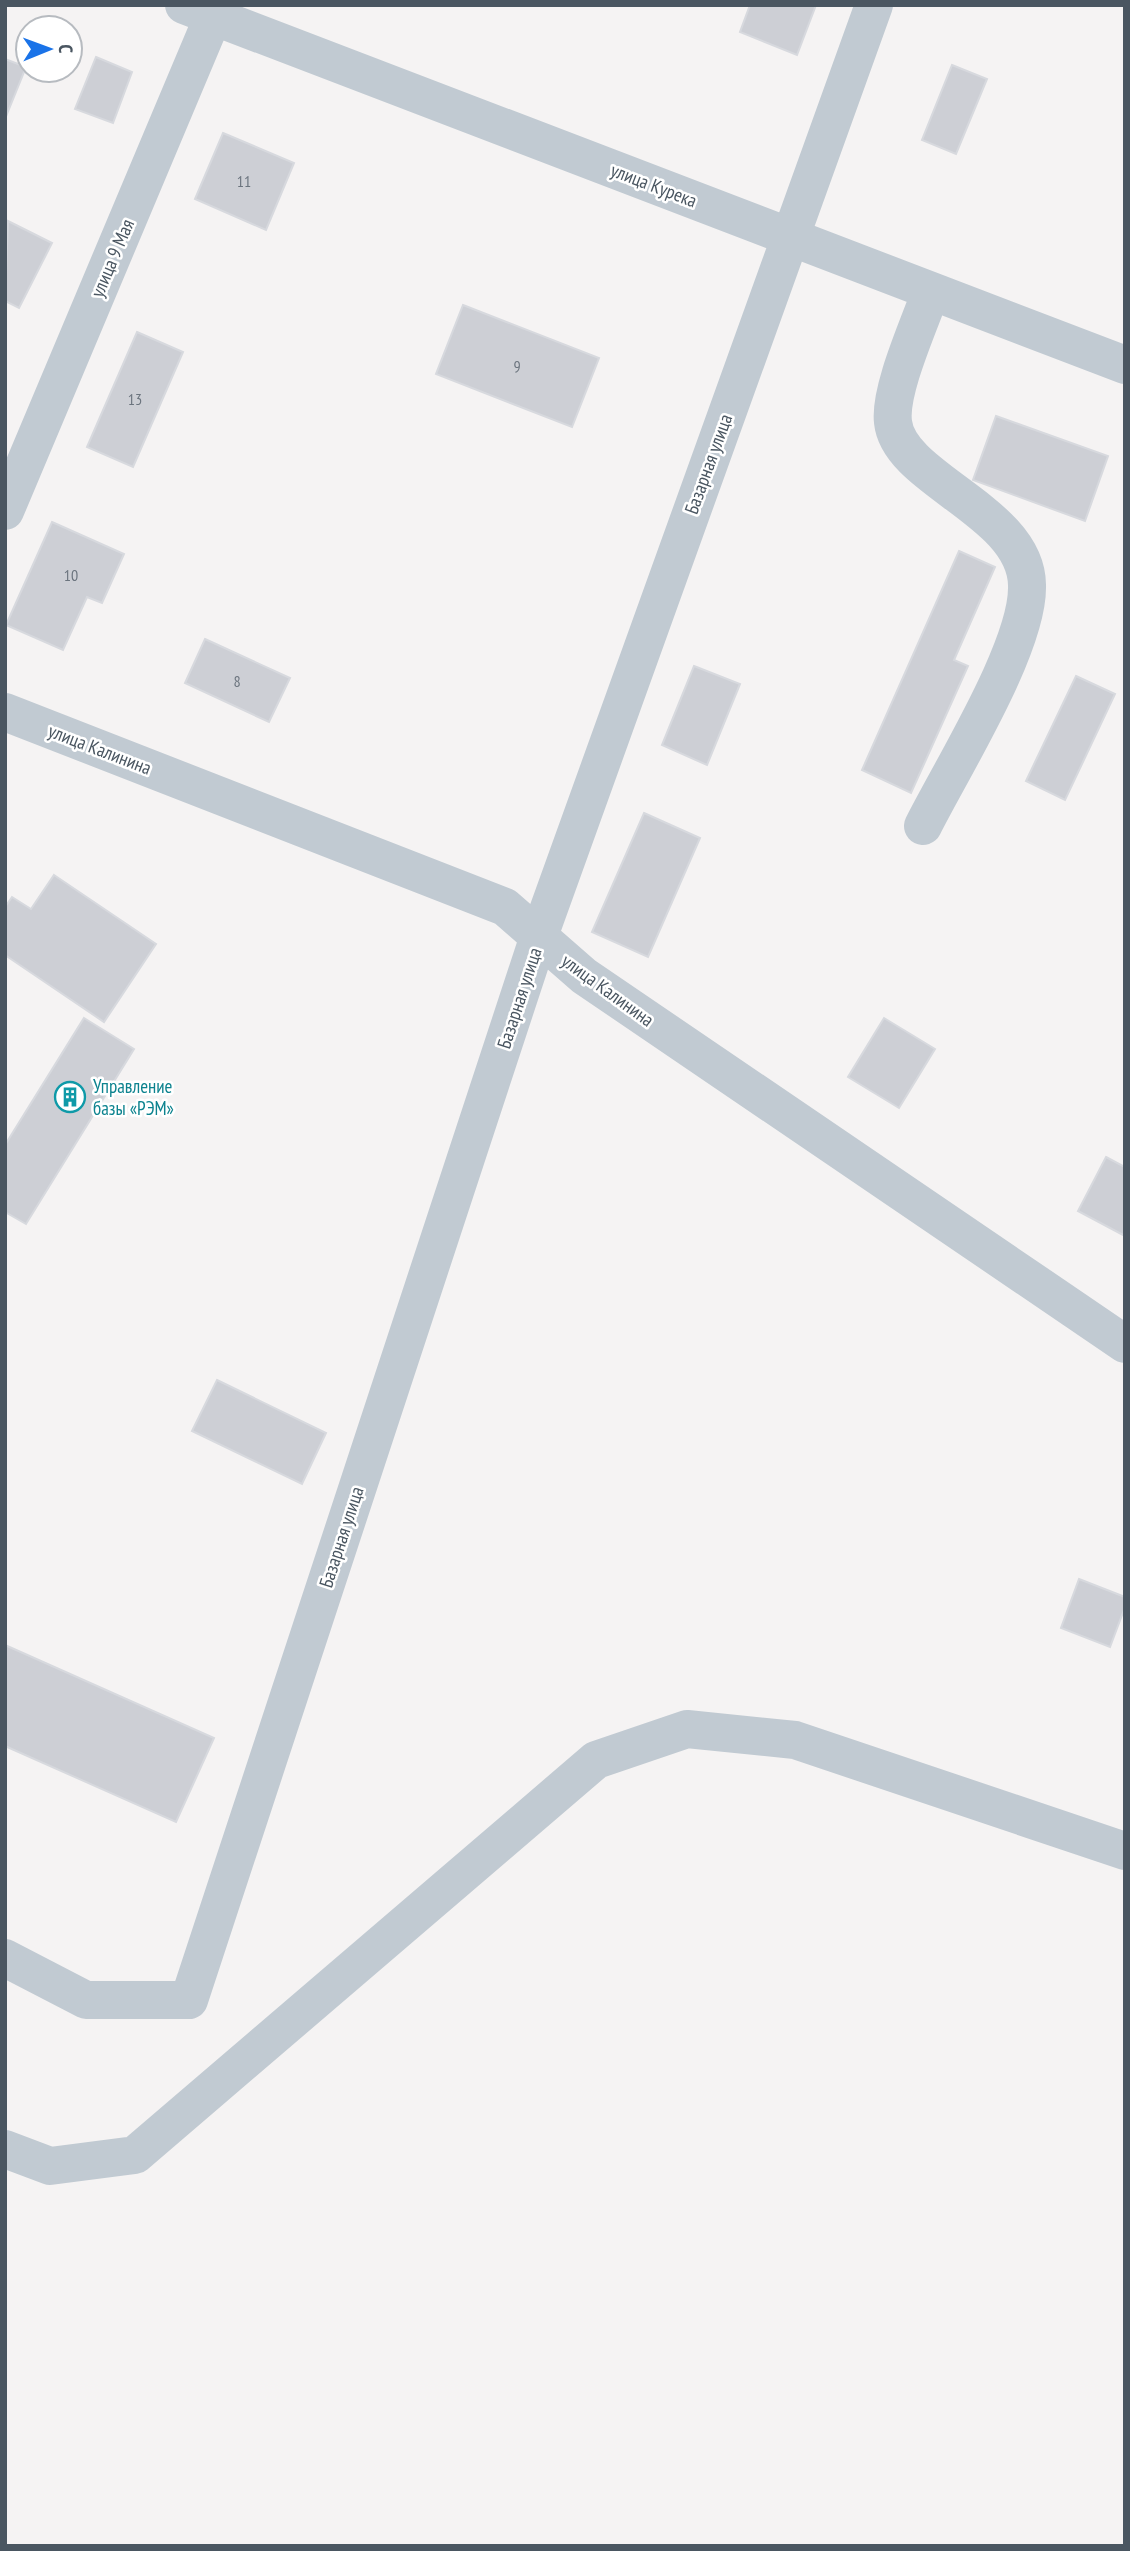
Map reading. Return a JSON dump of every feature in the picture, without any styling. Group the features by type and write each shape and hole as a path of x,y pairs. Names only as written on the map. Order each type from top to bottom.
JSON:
{"street":[{"name":"Базарная улица","path":"5,1958 86,2000 189,2000 539,936 874,5"},
{"name":"улица Курека","path":"205,9 1125,365"},
{"name":"улица 9 Мая","path":"5,511 205,9"},
{"path":"923,826 1009,659 1026,609 1027,582 1022,562 1010,541 982,513 909,457 893,423 899,381 931,290"},
{"name":"улица Калинина","path":"5,712 505,907 584,976 1125,1344"},
{"path":"5,2149 50,2166 135,2155 596,1759 687,1728 795,1740 1125,1850"}],"building":[{"path":"750,5 816,5 797,55 740,32"},
{"path":"96,57 132,72 113,123 75,109"},
{"path":"5,59 14,62 14,84 19,84 5,119"},
{"path":"952,65 987,79 956,154 922,140"},
{"path":"223,133 294,163 266,230 195,199"},
{"path":"8,221 52,243 19,308 5,301"},
{"path":"463,305 599,358 572,427 436,374"},
{"path":"137,332 183,352 133,467 87,447"},
{"path":"996,416 1108,456 1085,521 973,480"},
{"path":"52,522 124,554 102,603 87,597 63,650 6,625"},
{"path":"959,551 995,567 954,660 968,666 911,793 862,770"},
{"path":"205,639 290,678 269,722 185,683"},
{"path":"694,666 740,684 707,765 662,745"},
{"path":"1076,676 1115,694 1065,800 1026,781"},
{"path":"644,813 700,838 648,957 592,932"},
{"path":"54,875 156,944 104,1022 5,955 5,907 12,897 31,909"},
{"name":"Управление базы «РЭМ»","path":"84,1018 134,1049 26,1224 5,1212 5,1145"},
{"path":"884,1018 935,1049 899,1108 848,1077"},
{"path":"1106,1157 1125,1167 1125,1236 1078,1211"},
{"path":"217,1380 326,1433 302,1484 192,1431"},
{"path":"1079,1579 1125,1597 1125,1607 1110,1647 1061,1628"},
{"path":"5,1645 214,1738 176,1822 5,1746"}],"place":[{"name":"Управление базы «РЭМ»","path":"70,1097"}]}
